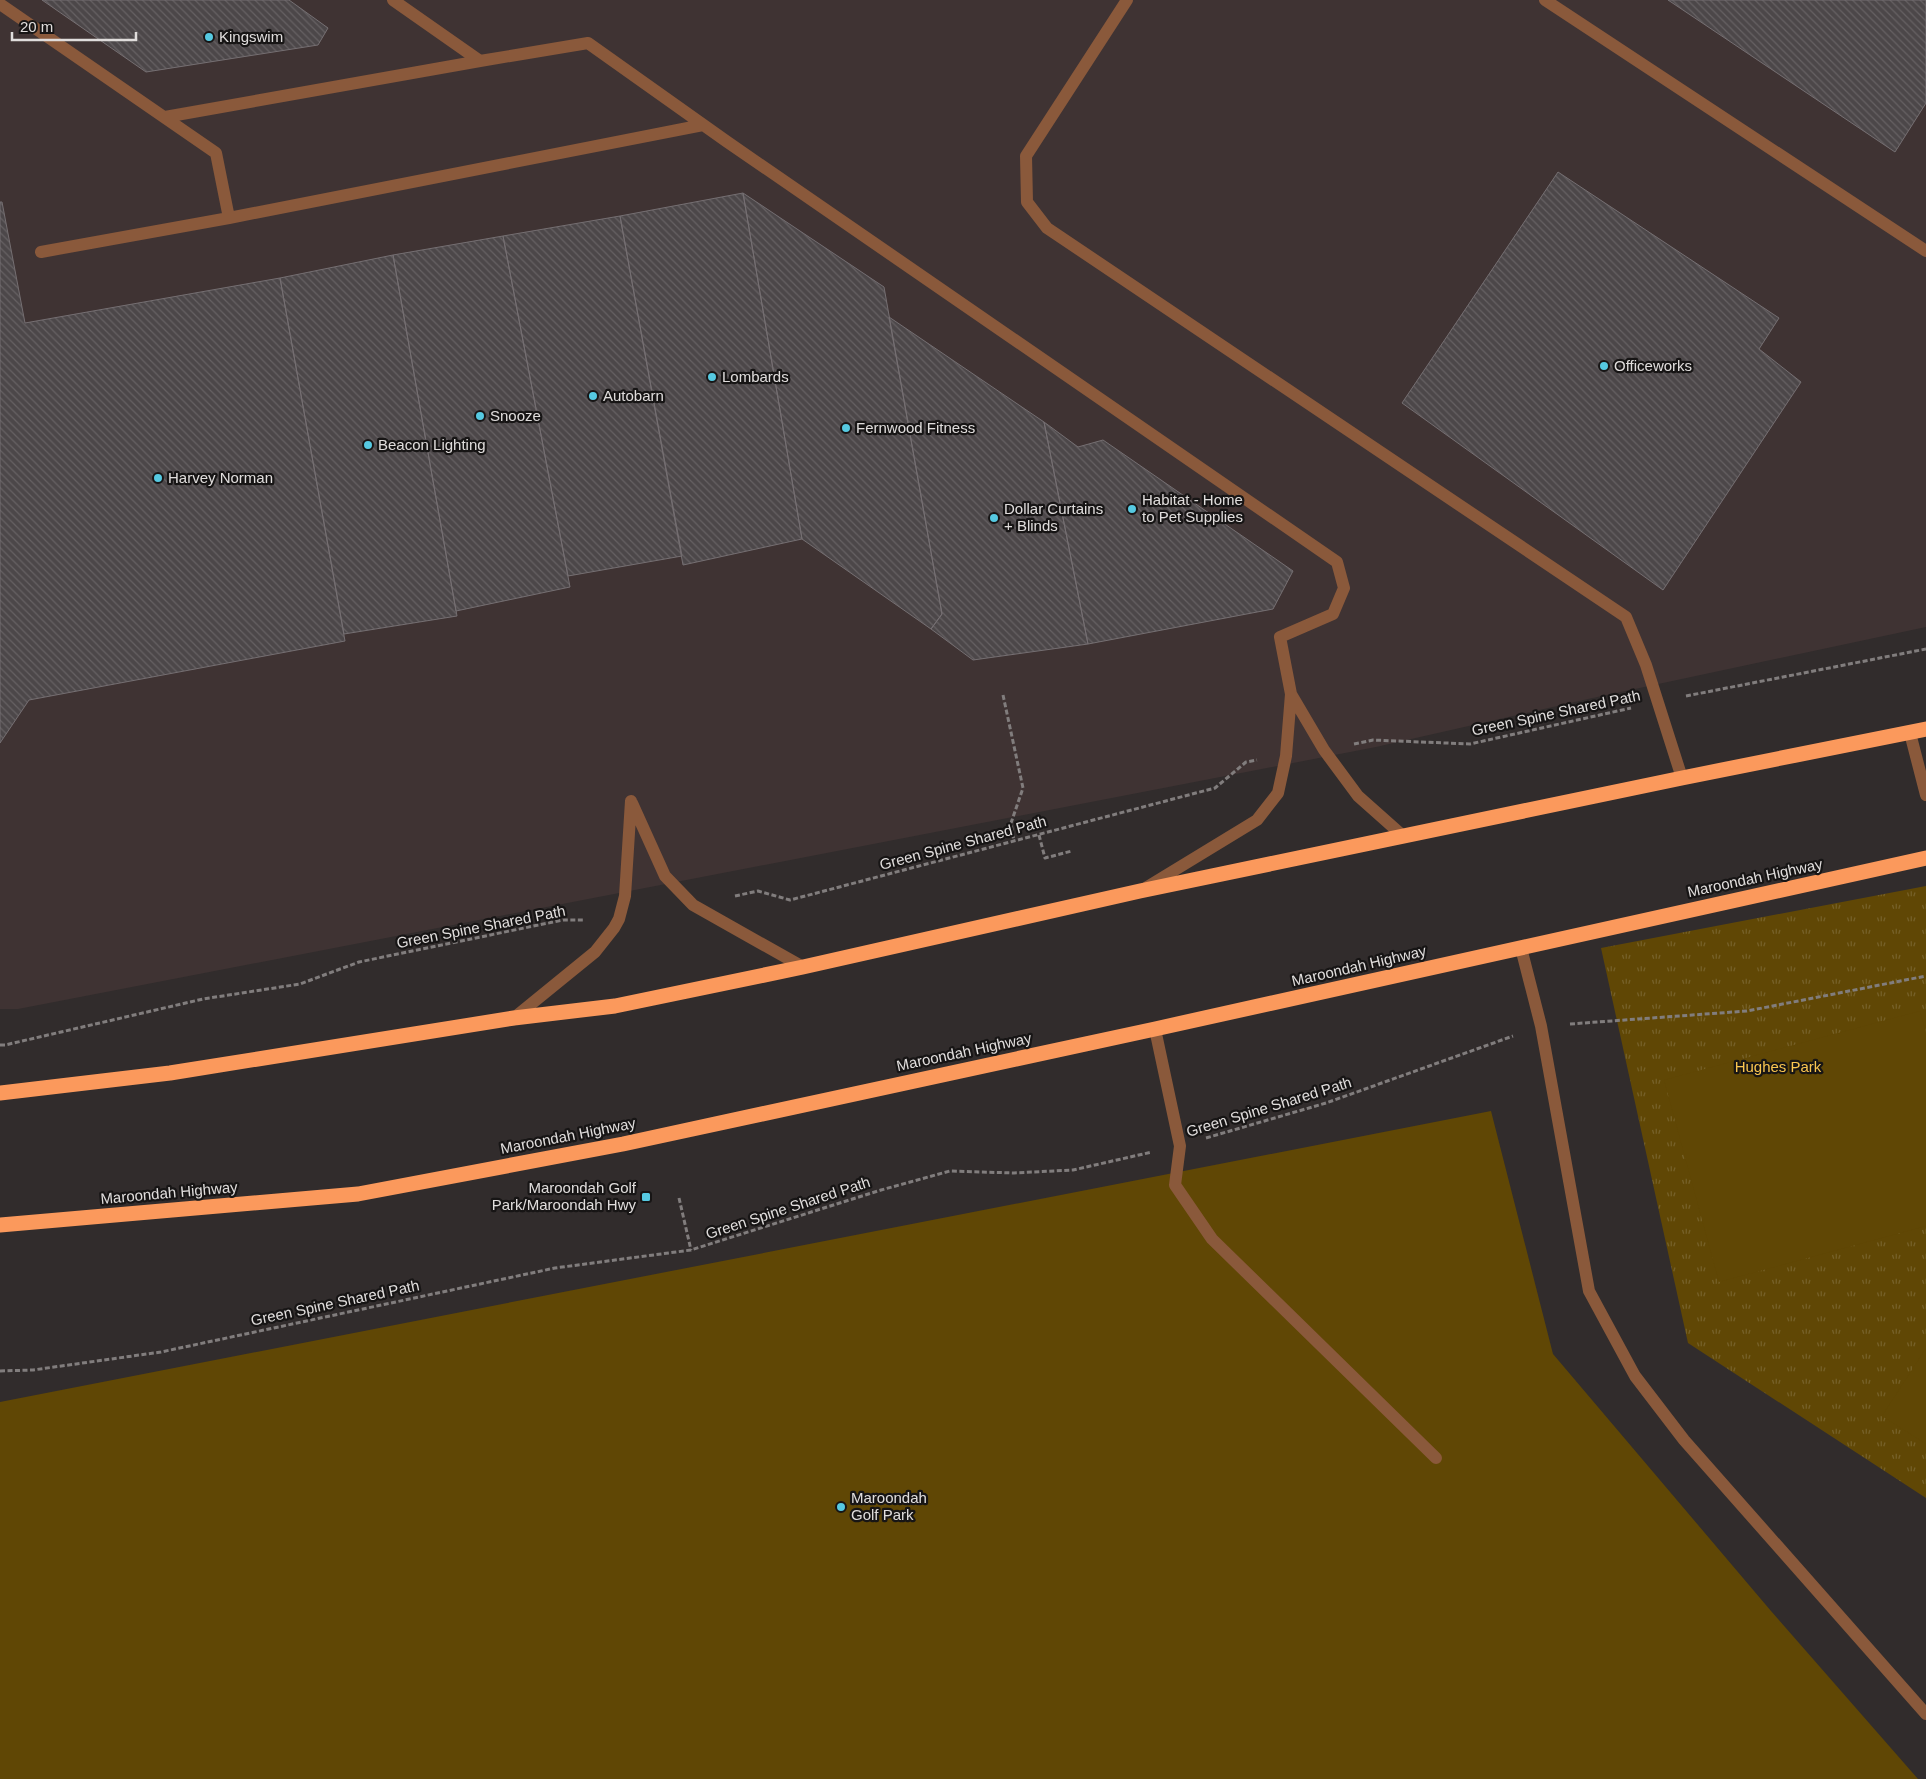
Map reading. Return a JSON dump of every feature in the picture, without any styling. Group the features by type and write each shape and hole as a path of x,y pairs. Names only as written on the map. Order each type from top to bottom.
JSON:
{"highway":[{"path":"0,1093 170,1073 514,1018 615,1006 803,967 1140,891 1926,729"},
{"name":"Maroondah Highway","path":"0,1225 358,1194 622,1144 1155,1029 1926,858"}],"lane":[{"path":"393,0 480,61"},
{"path":"1127,0 1026,156 1027,202 1047,228 1626,617 1646,666 1682,778"},
{"path":"1544,0 1926,251"},
{"path":"0,4 216,153 229,218"},
{"path":"165,117 588,43 703,125 1337,562 1344,588 1333,614 1280,638 1291,694 1286,756 1278,793 1257,820 1140,891"},
{"path":"41,252 229,218 703,125"},
{"path":"1291,694 1324,750 1358,796 1403,836"},
{"path":"1910,733 1926,795"},
{"path":"514,1018 595,952 619,919 625,896 631,801 665,876 693,905 803,967"},
{"path":"1521,948 1541,1026 1589,1291 1635,1376 1684,1440 1926,1714"},
{"path":"1155,1029 1180,1146 1175,1185 1212,1239 1436,1458"}],"path":[{"name":"Green Spine Shared Path","path":"1324,750 1373,740 1470,744 1657,702 1926,649"},
{"path":"1003,695 1023,788 1012,823 1014,842"},
{"name":"Green Spine Shared Path","path":"693,905 758,890 790,900 1215,788 1246,762 1286,756"},
{"path":"1038,835 1045,858 1072,851"},
{"name":"Green Spine Shared Path","path":"0,1045 203,999 300,984 360,962 563,920 619,919"},
{"name":"Green Spine Shared Path","path":"0,1372 33,1370 161,1352 555,1268 691,1250 881,1190 950,1171 1014,1173 1073,1170 1180,1146 1326,1103 1541,1026 1748,1011 1926,976"},
{"path":"680,1198 691,1250"}],"shaded area":[{"path":"0,0 1926,0 1926,627 1588,699 1376,747 18,1009 0,1009"}],"green space":[{"name":"Hughes Park","path":"1926,886 1926,1498 1688,1343 1601,948"},
{"path":"1920,1011 1926,1033 1926,1226 1719,1282 1664,1080"},
{"name":"Maroondah Golf Park","path":"1491,1111 1553,1354 1771,1611 1918,1779 0,1779 0,1402"},
{"path":"1926,1348 1926,1444 1882,1416"}],"building":[{"name":"Kingswim","path":"42,0 289,0 328,28 318,45 146,72"},
{"path":"1668,0 1926,0 1926,103 1895,152"},
{"name":"Officeworks","path":"1558,172 1779,318 1759,349 1801,382 1663,590 1402,403"},
{"name":"Fernwood Fitness","path":"743,193 884,287 942,614 931,629 802,539"},
{"name":"Lombards","path":"743,193 802,539 683,565 620,216"},
{"name":"Harvey Norman","path":"0,202 2,202 25,323 280,278 345,641 29,700 0,743"},
{"name":"Autobarn","path":"620,216 682,556 568,576 503,236"},
{"name":"Snooze","path":"503,236 570,587 456,611 393,255"},
{"name":"Beacon Lighting","path":"393,255 457,616 344,634 280,278"},
{"name":"Dollar Curtains + Blinds","path":"889,317 1044,422 1088,644 973,660 931,629 942,614"},
{"name":"Habitat - Home to Pet Supplies","path":"1044,422 1078,447 1103,440 1293,571 1273,609 1088,644"}],"place":[{"name":"Kingswim","path":"209,37"},
{"name":"Officeworks","path":"1604,366"},
{"name":"Lombards","path":"712,377"},
{"name":"Autobarn","path":"593,396"},
{"name":"Snooze","path":"480,416"},
{"name":"Fernwood Fitness","path":"846,428"},
{"name":"Beacon Lighting","path":"368,445"},
{"name":"Harvey Norman","path":"158,478"},
{"name":"Habitat - Home to Pet Supplies","path":"1132,509"},
{"name":"Dollar Curtains + Blinds","path":"994,518"},
{"name":"Maroondah Golf Park/Maroondah Hwy","path":"646,1197"},
{"name":"Maroondah Golf Park","path":"841,1507"}]}
